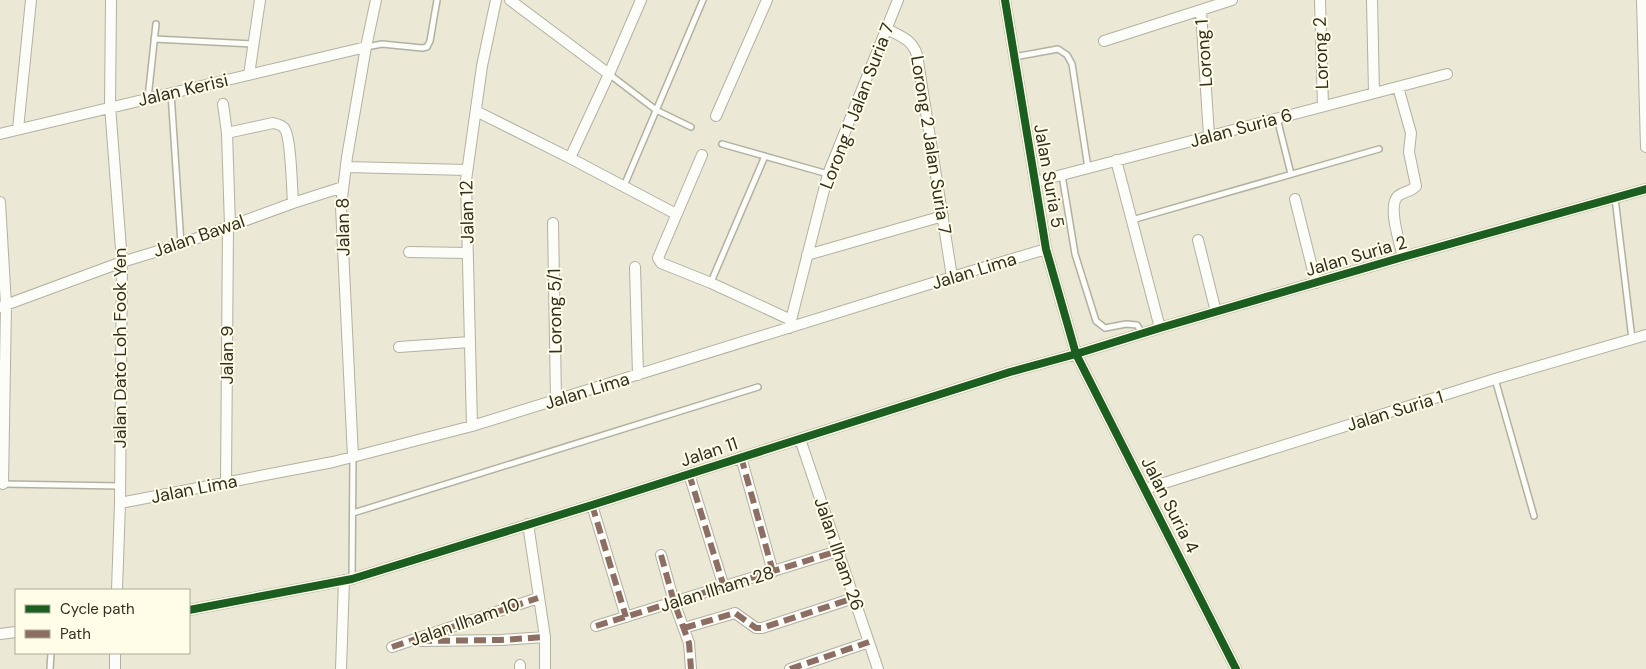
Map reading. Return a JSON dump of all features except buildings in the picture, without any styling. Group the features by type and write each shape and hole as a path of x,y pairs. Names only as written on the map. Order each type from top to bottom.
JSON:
{"street":[{"path":"18,129 31,0"},
{"name":"Jalan Dato Loh Fook Yen","path":"111,0 110,106 122,262 120,503 117,589"},
{"path":"249,75 260,0"},
{"name":"Jalan 8","path":"353,457 341,206 366,47 376,0"},
{"name":"Jalan 12","path":"472,426 467,253 467,170 482,66 496,0"},
{"path":"510,0 609,74"},
{"path":"570,158 641,0"},
{"path":"716,116 766,0"},
{"name":"Lorong 1 Jalan Suria 7","path":"790,324 828,174 898,0"},
{"name":"Jalan Suria 5","path":"1005,0 1046,250 1076,354"},
{"path":"1202,11 1232,0"},
{"name":"Lorong 2","path":"1320,0 1323,106"},
{"path":"1372,0 1374,93"},
{"path":"1642,0 1646,147"},
{"name":"Lorong 1","path":"1104,41 1202,11 1209,136"},
{"name":"Lorong 2 Jalan Suria 7","path":"886,29 911,42 917,54 952,277"},
{"name":"Jalan Kerisi","path":"0,134 110,106 366,47"},
{"name":"Jalan Suria 6","path":"1035,182 1447,74"},
{"path":"1398,87 1411,133 1409,152 1416,186 1412,190 1398,196 1394,203 1393,211 1403,257"},
{"name":"Jalan 9","path":"223,104 227,133 229,227 226,482"},
{"path":"476,111 676,214"},
{"path":"227,133 273,124 285,128 288,139 293,203"},
{"path":"702,155 658,258 661,262 711,283 790,324"},
{"path":"1116,160 1160,328"},
{"path":"346,168 467,170"},
{"name":"Jalan Bawal","path":"3,306 122,262 181,244 293,203 343,187"},
{"name":"Jalan Suria 2","path":"1076,354 1403,257 1646,189"},
{"path":"1295,199 1316,283"},
{"path":"0,202 3,306 2,484"},
{"path":"807,255 943,216"},
{"name":"Lorong 5/1","path":"553,222 556,400"},
{"path":"1198,240 1216,312"},
{"name":"Jalan Lima","path":"120,503 333,462 472,426 638,375 790,324 1046,250"},
{"path":"410,252 467,253"},
{"path":"635,267 638,375"},
{"name":"Jalan Suria 1","path":"1145,489 1495,379 1646,335"},
{"path":"399,347 470,342"},
{"name":"Jalan 11","path":"190,610 348,579 592,505 1010,372 1076,354"},
{"name":"Jalan Suria 4","path":"1076,354 1236,669"},
{"name":"Jalan Ilham 26","path":"800,438 878,669"},
{"path":"741,457 773,572"},
{"path":"688,474 724,587"},
{"path":"592,505 626,617"},
{"path":"528,524 545,637 545,669"},
{"name":"Jalan Ilham 28","path":"596,626 838,551"},
{"path":"661,555 674,602 689,642 691,669"},
{"path":"341,669 348,579"},
{"name":"Jalan Ilham 10","path":"392,647 538,598"},
{"path":"684,628 734,613 756,628 762,628 854,598"},
{"path":"0,634 15,632"},
{"path":"410,641 501,640 545,637"},
{"path":"790,669 869,642"},
{"path":"115,654 115,669"}],"lane":[{"path":"366,47 382,44 427,47 430,41 437,0"},
{"path":"623,186 703,0"},
{"path":"148,98 156,24"},
{"path":"154,39 253,44"},
{"path":"1014,57 1058,49 1067,55 1072,64 1088,168"},
{"path":"609,74 656,110 692,127"},
{"path":"171,93 181,244"},
{"path":"1277,118 1291,174"},
{"path":"722,144 828,174"},
{"path":"1132,220 1379,149"},
{"path":"711,283 765,156"},
{"path":"1062,175 1075,254 1096,321 1105,328 1126,324 1137,325 1142,333"},
{"path":"1615,198 1632,339"},
{"path":"1495,379 1534,516"},
{"path":"353,513 758,387"},
{"path":"348,579 353,513 353,457"},
{"path":"2,484 120,486"},
{"path":"50,654 50,669"}],"marked path":[{"path":"741,457 773,572"},
{"path":"689,474 724,587"},
{"path":"592,505 626,617"},
{"path":"596,626 838,551"},
{"path":"661,555 674,602 689,643 691,669"},
{"path":"392,647 538,598"},
{"path":"684,628 735,613 756,628 762,628 854,598"},
{"path":"420,641 501,640 545,637"},
{"path":"790,669 869,642"}],"cycle path":[{"path":"1005,0 1046,249 1076,354 1236,669"},
{"path":"190,610 352,579 1010,372 1403,257 1646,189"}]}
